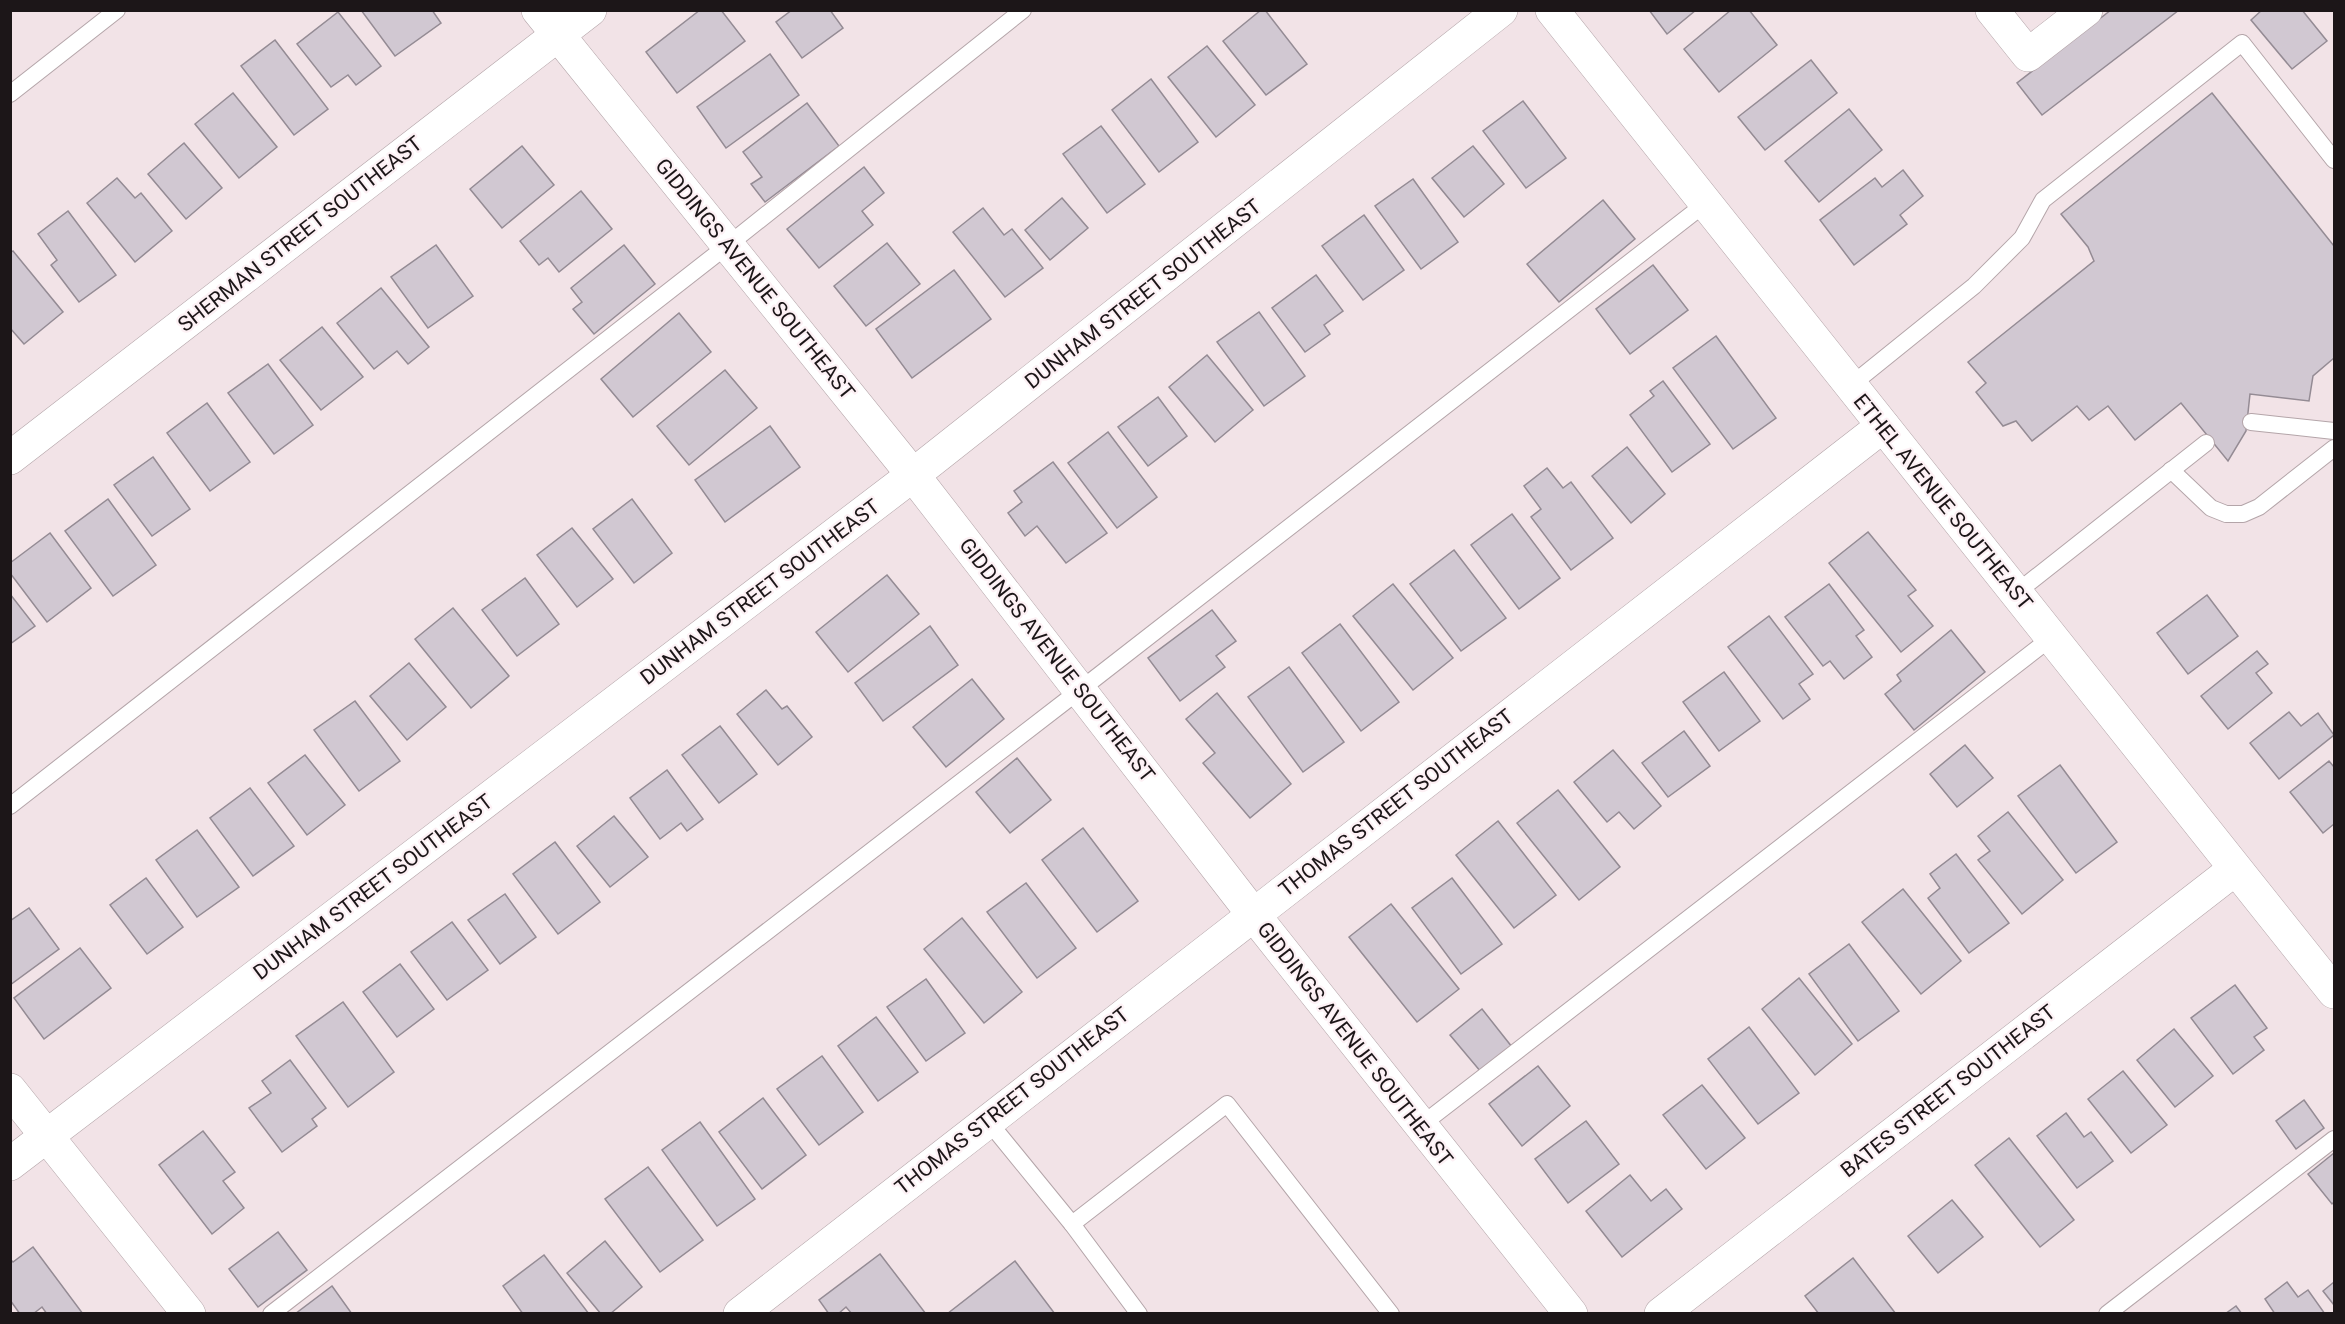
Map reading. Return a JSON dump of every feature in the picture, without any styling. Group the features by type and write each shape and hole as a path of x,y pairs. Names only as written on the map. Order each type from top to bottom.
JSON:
{"street":[{"name":"SHERMAN STREET SOUTHEAST","path":"10,458 548,23 590,10"},
{"name":"DUNHAM STREET SOUTHEAST","path":"10,1164 914,474 1501,10"},
{"name":"ETHEL AVENUE SOUTHEAST","path":"1552,10 2334,992"},
{"path":"1992,10 2028,55 2086,10"},
{"name":"GIDDINGS AVENUE SOUTHEAST","path":"548,23 914,474 1253,914 1571,1314"},
{"name":"THOMAS STREET SOUTHEAST","path":"740,1314 1883,426"},
{"name":"BATES STREET SOUTHEAST","path":"1661,1314 2235,869"},
{"path":"10,1090 189,1314"}],"lane":[{"path":"10,94 117,10"},
{"path":"10,806 728,245 1023,10"},
{"path":"1850,386 1974,286 2022,238 2043,200 2242,43 2334,160"},
{"path":"271,1314 1080,690 1706,203"},
{"path":"2251,422 2334,431"},
{"path":"2016,593 2206,443"},
{"path":"2171,470 2211,508 2226,514 2243,514 2259,507 2334,448"},
{"path":"1420,1126 2052,638"},
{"path":"1072,1224 1227,1104 1391,1314"},
{"path":"988,1121 1072,1224 1138,1314"},
{"path":"2107,1314 2334,1140"}],"building":[{"path":"361,10 432,10 441,23 395,56"},
{"path":"700,10 721,10 745,41 677,93 646,52"},
{"path":"792,10 830,10 843,28 802,58 776,22"},
{"path":"1261,10 1265,10 1307,64 1266,95 1223,41"},
{"path":"1649,10 1696,10 1667,34"},
{"path":"1731,10 1749,10 1777,45 1719,92 1684,49"},
{"path":"2111,10 2179,10 2042,115 2017,83"},
{"path":"2262,10 2302,10 2327,41 2292,69 2251,20"},
{"path":"338,12 381,66 356,85 348,75 331,87 297,44"},
{"path":"275,40 328,109 294,135 241,66"},
{"path":"1207,46 1255,105 1216,137 1168,77"},
{"path":"770,54 799,95 726,148 697,107"},
{"path":"1811,60 1837,93 1765,150 1738,117"},
{"path":"1151,79 1198,142 1159,172 1112,110"},
{"path":"233,93 277,147 239,178 195,124"},
{"path":"2212,93 2334,246 2334,358 2313,376 2309,401 2250,394 2246,431 2228,461 2181,403 2135,440 2108,406 2089,420 2077,406 2032,441 2016,421 2003,426 1976,392 1986,383 1968,362 2094,261 2088,247 2061,214"},
{"path":"1523,101 1566,158 1526,188 1483,131"},
{"path":"807,103 839,146 765,202 751,184 762,177 743,152"},
{"path":"1849,109 1882,150 1819,202 1785,161"},
{"path":"1101,126 1145,184 1107,213 1063,154"},
{"path":"184,143 222,188 186,219 148,174"},
{"path":"522,146 554,185 502,228 470,189"},
{"path":"1473,146 1504,184 1464,217 1432,178"},
{"path":"864,167 884,193 862,211 873,225 819,268 787,229"},
{"path":"1903,170 1923,196 1900,215 1907,224 1854,265 1820,220 1875,178 1882,187"},
{"path":"117,178 135,198 141,193 172,231 135,262 87,203"},
{"path":"1413,179 1458,242 1421,269 1375,206"},
{"path":"581,191 612,229 559,272 548,258 539,265 520,241"},
{"path":"1062,198 1088,228 1050,260 1025,230"},
{"path":"1603,200 1635,239 1559,302 1527,264"},
{"path":"983,208 1004,235 1012,229 1043,268 1005,297 953,232"},
{"path":"68,211 116,275 79,302 51,265 57,260 38,234"},
{"path":"1364,215 1404,270 1363,300 1322,246"},
{"path":"887,243 920,284 866,326 834,286"},
{"path":"436,245 473,296 428,328 391,277"},
{"path":"624,245 655,284 594,334 573,309 582,302 571,288"},
{"path":"13,251 63,312 24,344 10,328 10,253"},
{"path":"1653,265 1688,310 1630,354 1596,309"},
{"path":"954,270 991,319 912,378 876,329"},
{"path":"1316,275 1343,311 1324,325 1330,334 1305,352 1272,308"},
{"path":"381,288 429,347 408,364 397,351 374,369 337,323"},
{"path":"1259,312 1305,376 1264,406 1217,342"},
{"path":"679,313 711,352 633,417 601,379"},
{"path":"322,327 363,377 321,410 280,360"},
{"path":"1716,336 1776,418 1733,449 1673,368"},
{"path":"1207,355 1253,410 1215,442 1169,387"},
{"path":"268,364 313,425 274,454 228,393"},
{"path":"725,370 757,408 689,465 657,426"},
{"path":"1663,381 1710,444 1672,472 1630,415 1654,396 1650,391"},
{"path":"1158,397 1187,436 1148,466 1118,427"},
{"path":"207,403 250,462 210,491 167,433"},
{"path":"770,426 800,467 725,522 695,480"},
{"path":"1108,432 1157,497 1117,528 1068,463"},
{"path":"1627,447 1665,494 1631,523 1592,476"},
{"path":"153,457 190,509 152,536 114,485"},
{"path":"1053,462 1107,533 1066,563 1037,526 1025,536 1008,513 1022,502 1014,491"},
{"path":"1547,468 1563,488 1571,482 1613,538 1571,570 1531,517 1541,509 1524,486"},
{"path":"108,499 156,565 113,596 65,531"},
{"path":"632,499 672,553 634,583 593,529"},
{"path":"1512,514 1560,578 1519,609 1471,545"},
{"path":"572,528 613,579 577,607 537,555"},
{"path":"1868,532 1916,590 1908,596 1933,626 1901,652 1829,563"},
{"path":"50,533 91,588 47,622 10,573 10,563"},
{"path":"1454,550 1506,618 1461,651 1410,584"},
{"path":"887,575 919,614 848,672 816,632"},
{"path":"525,578 559,624 517,656 482,610"},
{"path":"1393,584 1453,658 1413,690 1353,616"},
{"path":"1829,584 1864,630 1856,636 1872,657 1844,679 1830,661 1823,666 1785,617"},
{"path":"10,594 35,626 10,644"},
{"path":"2207,595 2238,636 2188,674 2157,633"},
{"path":"453,608 509,676 471,708 415,639"},
{"path":"1212,610 1236,641 1216,656 1225,667 1180,701 1148,658"},
{"path":"1769,616 1813,674 1799,684 1810,699 1783,719 1728,647"},
{"path":"1340,624 1399,702 1361,731 1302,653"},
{"path":"930,626 958,665 883,721 855,683"},
{"path":"1951,630 1985,672 1914,730 1885,694 1901,681 1897,675"},
{"path":"2257,651 2268,664 2256,673 2272,693 2228,729 2201,696"},
{"path":"409,663 446,707 407,740 370,696"},
{"path":"1289,667 1344,742 1303,772 1248,697"},
{"path":"1724,672 1760,721 1719,751 1683,702"},
{"path":"972,679 1004,719 946,767 913,727"},
{"path":"766,690 782,709 787,706 812,737 778,765 737,714"},
{"path":"1217,693 1291,784 1250,818 1203,763 1215,753 1186,719"},
{"path":"355,701 400,761 359,791 314,730"},
{"path":"2289,712 2301,726 2318,713 2334,735 2279,779 2250,743"},
{"path":"720,726 757,774 719,803 682,755"},
{"path":"1684,731 1710,766 1668,797 1642,763"},
{"path":"1965,745 1993,778 1957,807 1930,774"},
{"path":"1613,750 1661,806 1634,829 1619,812 1607,822 1574,782"},
{"path":"305,755 345,805 307,835 268,783"},
{"path":"1017,758 1051,800 1010,833 976,792"},
{"path":"2329,761 2334,767 2334,824 2323,833 2290,792"},
{"path":"2060,765 2117,842 2076,873 2018,796"},
{"path":"667,770 703,819 687,831 681,823 660,839 630,798"},
{"path":"250,788 294,846 253,876 210,818"},
{"path":"1558,790 1620,867 1579,900 1517,823"},
{"path":"2008,812 2063,880 2022,914 1978,860 1990,851 1978,836"},
{"path":"614,816 648,857 610,887 577,846"},
{"path":"1498,821 1556,895 1514,928 1456,855"},
{"path":"1083,828 1138,901 1097,932 1042,860"},
{"path":"197,830 239,887 197,917 156,860"},
{"path":"555,842 600,902 558,934 513,874"},
{"path":"1956,854 2009,923 1969,953 1928,898 1940,888 1930,874"},
{"path":"146,878 183,927 147,954 110,905"},
{"path":"1452,878 1502,944 1461,974 1412,908"},
{"path":"1026,883 1076,948 1037,978 987,912"},
{"path":"1903,889 1961,961 1921,994 1862,922"},
{"path":"505,894 536,937 500,964 468,920"},
{"path":"1391,904 1459,989 1417,1022 1349,937"},
{"path":"29,908 59,949 10,985 10,921"},
{"path":"962,918 1022,992 984,1023 924,949"},
{"path":"452,922 488,970 447,1000 411,952"},
{"path":"1849,944 1899,1011 1858,1041 1809,974"},
{"path":"80,948 111,988 44,1039 14,998"},
{"path":"400,964 434,1009 397,1037 363,992"},
{"path":"1799,978 1852,1044 1815,1075 1762,1009"},
{"path":"926,979 965,1033 926,1061 887,1007"},
{"path":"2235,985 2267,1028 2254,1037 2264,1050 2233,1074 2191,1018"},
{"path":"343,1002 394,1072 348,1107 296,1036"},
{"path":"1482,1009 1512,1047 1481,1072 1450,1035"},
{"path":"876,1017 918,1072 878,1101 838,1046"},
{"path":"1749,1027 1799,1093 1758,1124 1708,1059"},
{"path":"2174,1029 2213,1076 2175,1107 2137,1060"},
{"path":"822,1056 863,1112 819,1145 777,1089"},
{"path":"290,1060 326,1108 312,1119 317,1126 282,1152 249,1108 271,1093 262,1081"},
{"path":"1538,1066 1570,1106 1522,1146 1489,1104"},
{"path":"2123,1071 2167,1125 2131,1153 2088,1099"},
{"path":"1702,1085 1745,1138 1706,1169 1663,1115"},
{"path":"763,1098 806,1155 762,1189 719,1132"},
{"path":"2304,1100 2324,1128 2296,1149 2276,1121"},
{"path":"2066,1113 2084,1137 2091,1132 2113,1161 2077,1188 2037,1136"},
{"path":"1586,1121 1619,1164 1568,1203 1535,1159"},
{"path":"700,1122 755,1199 717,1226 662,1150"},
{"path":"203,1131 235,1172 223,1181 244,1208 212,1234 159,1165"},
{"path":"2009,1138 2074,1220 2040,1247 1975,1165"},
{"path":"2334,1153 2334,1202 2332,1204 2308,1174"},
{"path":"648,1167 703,1240 660,1272 605,1199"},
{"path":"1630,1175 1651,1201 1666,1189 1682,1209 1622,1257 1586,1211"},
{"path":"1952,1200 1983,1237 1938,1273 1908,1236"},
{"path":"278,1232 307,1270 258,1307 229,1269"},
{"path":"605,1241 642,1287 610,1314 601,1314 567,1273"},
{"path":"33,1247 83,1314 47,1314 42,1307 33,1314 20,1314 10,1300 10,1259 13,1262"},
{"path":"880,1254 926,1314 852,1314 846,1307 838,1314 829,1314 819,1300"},
{"path":"544,1255 589,1314 523,1314 503,1286"},
{"path":"1853,1258 1896,1314 1819,1314 1805,1296"},
{"path":"1015,1261 1055,1314 947,1314"},
{"path":"2287,1282 2298,1297 2308,1290 2325,1314 2275,1314 2265,1299"},
{"path":"2334,1282 2334,1305 2323,1291"},
{"path":"332,1286 352,1314 295,1314"},
{"path":"2236,1306 2242,1314 2225,1314"}]}
